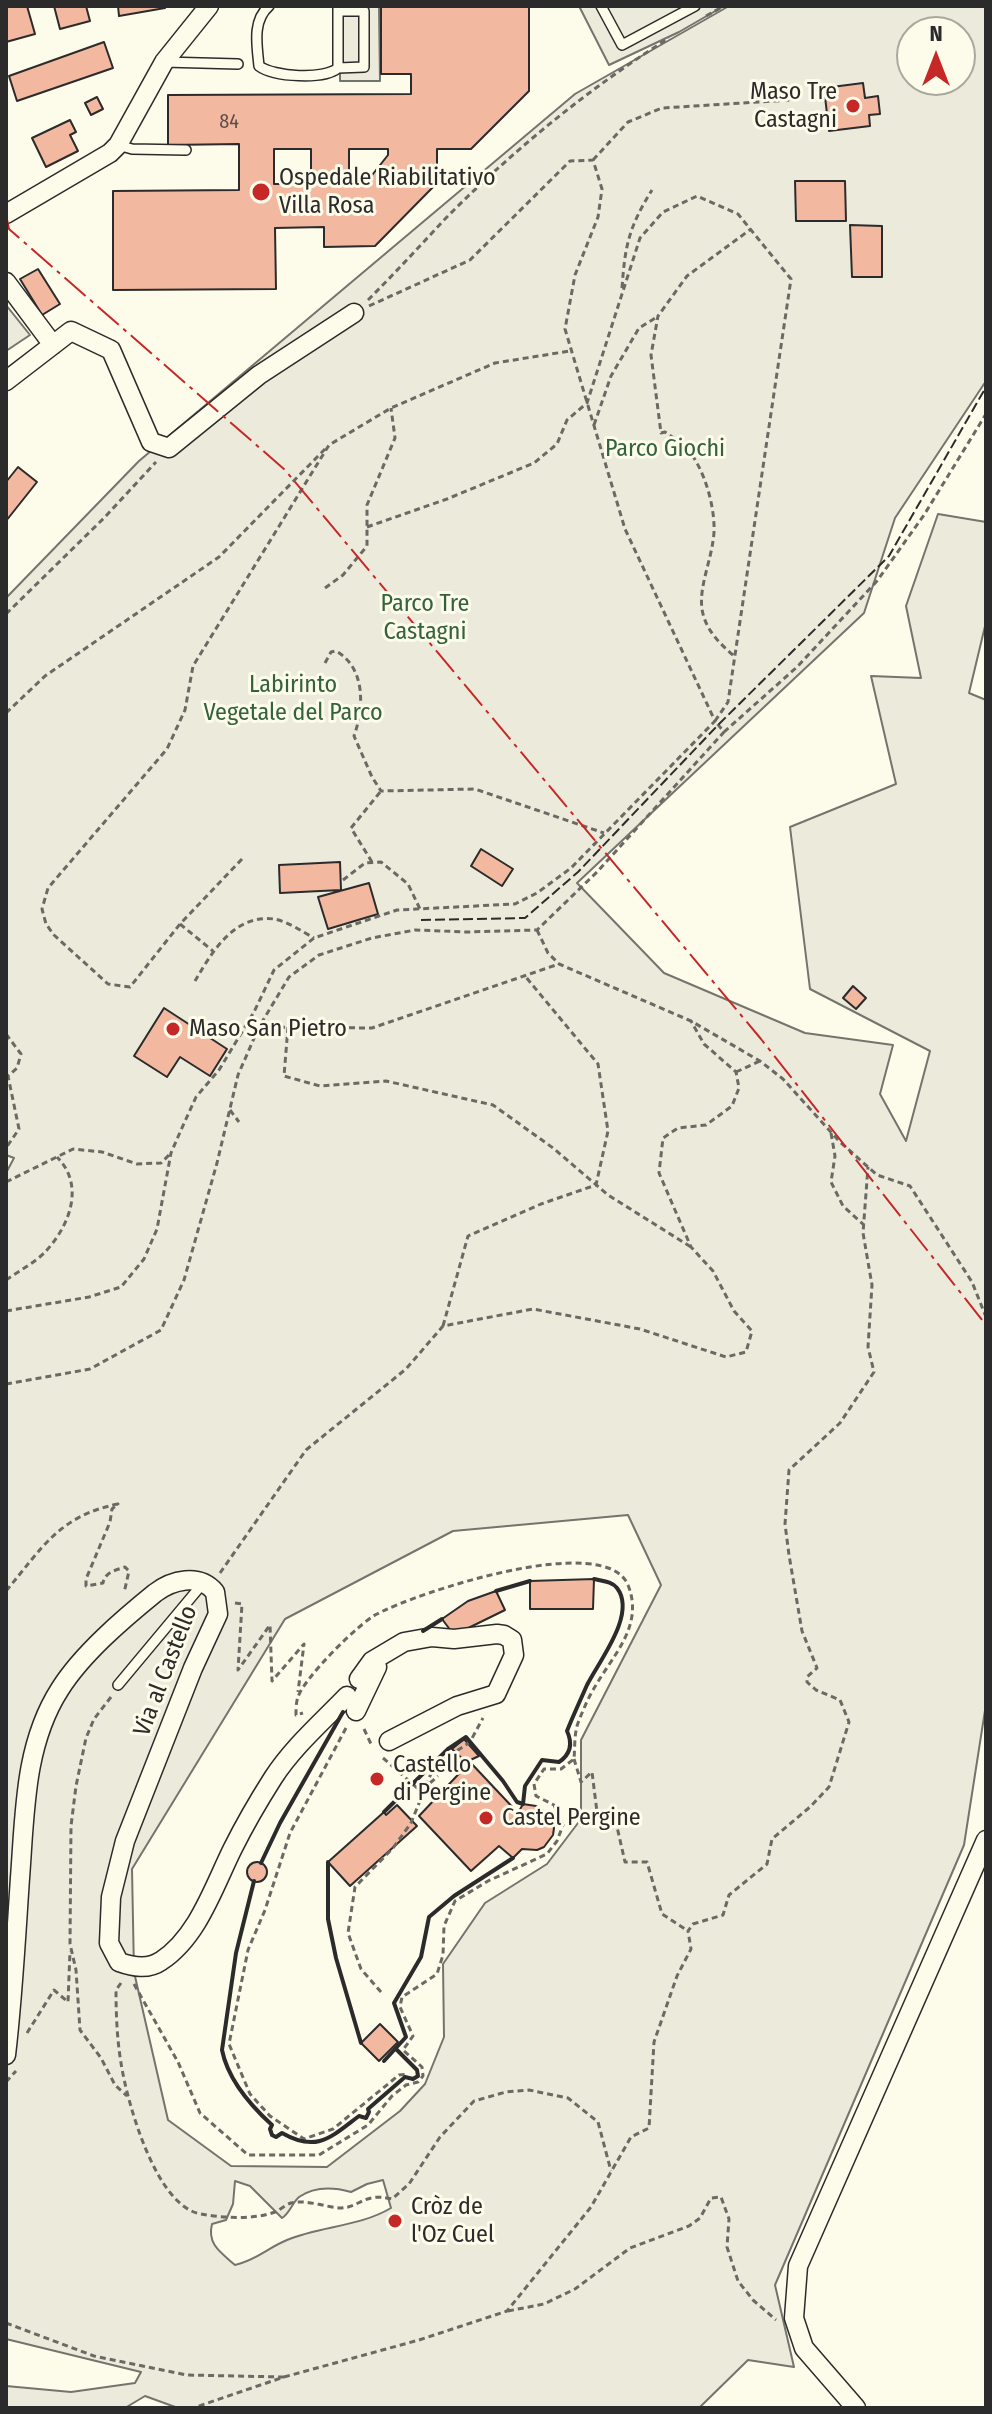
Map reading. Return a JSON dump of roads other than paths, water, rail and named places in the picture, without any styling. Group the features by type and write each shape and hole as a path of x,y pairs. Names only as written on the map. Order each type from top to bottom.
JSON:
{"street":[{"path":"6,214 110,153 118,145 164,62 209,6"},
{"path":"6,282 53,345"},
{"path":"6,381 71,331 111,350 151,442 169,448 259,375 354,313"},
{"name":"Via al Castello","path":"11,2062 26,1790 37,1737 61,1688 96,1647 164,1586 177,1581 211,1589 218,1614 193,1668 125,1841 111,1897 109,1943 119,1962 130,1970 159,1962 180,1944 206,1904 274,1776 346,1705 383,1654"},
{"path":"359,1679 372,1661 404,1642 432,1637 454,1639 504,1635 512,1640 515,1650 496,1694 457,1706 389,1741"},
{"path":"856,2408 804,2348 794,2318 798,2266 986,1840"}],"lane":[{"path":"269,6 259,15 257,26 259,66 269,73 301,75 364,67 364,11 338,8 338,68"},
{"path":"601,6 622,45 695,6"},
{"path":"164,62 238,64"},
{"path":"118,145 132,149 186,150"},
{"path":"118,1685 211,1589"}],"place":[{"name":"Maso Tre Castagni","path":"853,106"},
{"name":"Ospedale Riabilitativo Villa Rosa","path":"261,192"},
{"name":"Maso San Pietro","path":"173,1029"},
{"name":"Castello di Pergine","path":"377,1779"},
{"name":"Castel Pergine","path":"486,1818"},
{"name":"Cròz de l'Oz Cuel","path":"395,2221"}],"park label":[{"name":"Parco Giochi","path":"665,449"},
{"name":"Parco Tre Castagni","path":"425,618"},
{"name":"Labirinto Vegetale del Parco","path":"293,699"}]}
